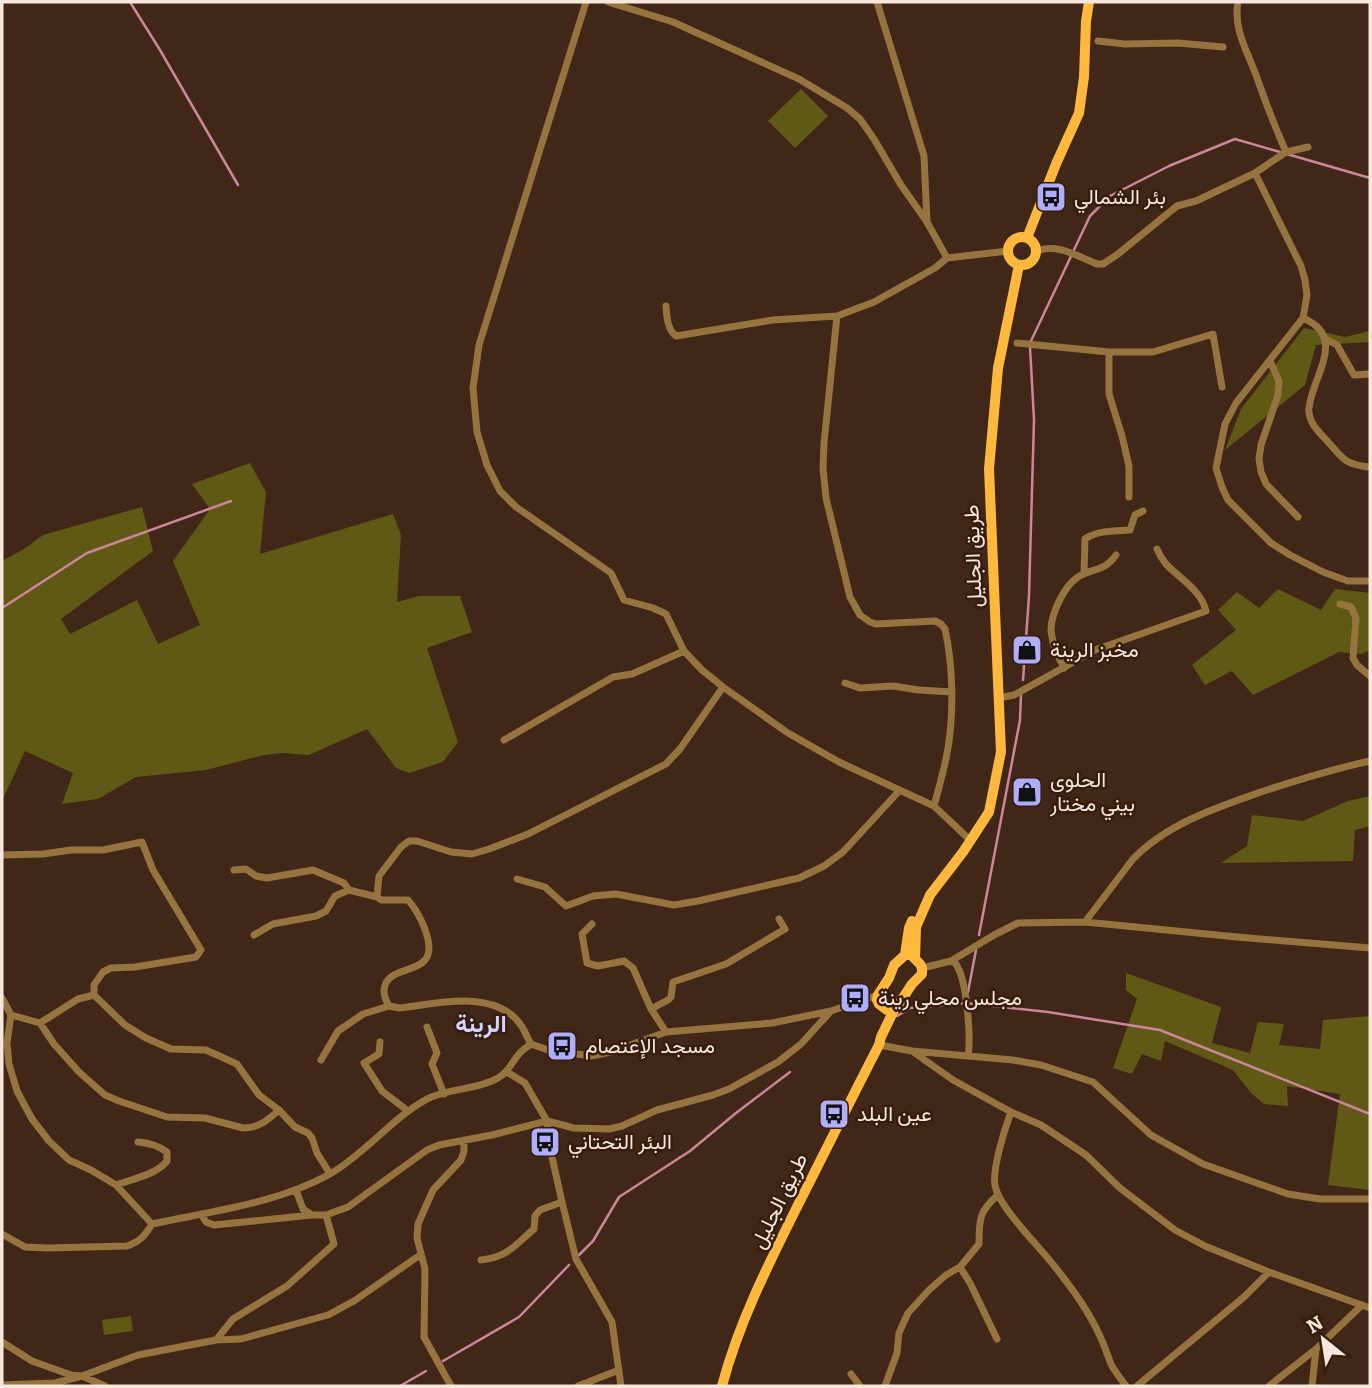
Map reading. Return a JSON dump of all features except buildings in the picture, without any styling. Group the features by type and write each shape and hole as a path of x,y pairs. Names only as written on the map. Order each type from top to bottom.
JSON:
{"main road":[{"path":"1027,238 1079,113 1089,2"},
{"path":"1027,238 1035,244 1035,258 1030,263 1019,265 1010,260 1009,246 1013,240 1027,238"},
{"name":"طريق الجليل","path":"722,1386 743,1322 775,1250 895,1009 922,974 914,961 909,928 923,895 970,840 989,812 1001,752 989,469 998,368 1019,265"},
{"path":"895,1009 887,1010 882,1007 877,1000 878,995 894,965 914,961"},
{"name":"طريق الجليل","path":"880,1041 882,1007"}],"street":[{"path":"586,2 479,345 473,388 477,432 487,465 500,491 516,507 611,573 624,600 666,614 684,651 723,687 788,733 839,762 934,806 970,840"},
{"path":"608,2 673,22 799,79 847,108 860,119 927,222 947,258"},
{"path":"877,2 925,156 927,222"},
{"path":"1238,2 1236,13 1239,31 1266,107 1286,152"},
{"path":"1098,41 1223,47"},
{"path":"1037,251 1055,247 1103,264 1177,206 1196,201 1255,173 1286,152 1308,147"},
{"path":"1255,173 1301,266 1307,295 1303,318 1236,403 1225,424 1216,468 1228,500 1271,543 1323,572 1348,581 1370,581"},
{"path":"666,306 669,327 676,336 773,320 836,316 874,302 935,268 947,258 1008,251"},
{"path":"836,316 823,468 826,498 850,597 860,615 870,622 882,625 934,621 945,629 951,724 948,750 934,806"},
{"path":"1303,318 1318,327 1326,339 1325,357 1308,411 1313,424 1344,460 1353,465 1368,467"},
{"path":"1017,343 1109,352 1153,352 1213,334 1222,387"},
{"path":"1326,339 1337,345 1354,375 1370,374"},
{"path":"1109,352 1109,394 1129,466 1129,497"},
{"path":"1269,362 1279,380 1278,395 1261,446 1261,472 1266,484 1298,517"},
{"path":"1084,574 1085,539 1102,532 1130,530 1135,515 1143,511"},
{"path":"999,698 1014,695 1095,650 1206,611 1197,593 1164,562 1157,549"},
{"path":"1064,668 1051,629 1061,598 1068,585 1084,574 1110,564 1116,555"},
{"path":"1340,604 1351,607 1356,618 1353,657 1357,665 1370,676"},
{"path":"504,740 613,677 632,674 684,651"},
{"path":"845,683 860,688 894,686 951,692"},
{"path":"377,897 379,876 401,847 409,841 451,852 472,854 489,849 528,834 666,764 680,749 723,687"},
{"path":"1084,922 1133,859 1175,827 1213,808 1306,777 1370,761"},
{"path":"517,879 545,887 566,906 593,896 616,894 674,905 787,881 824,866 843,852 900,790"},
{"path":"2,855 103,850 142,842 153,870 201,950 196,957 111,968 103,972 94,985 94,995 125,1025 146,1038 171,1049 206,1050 237,1065 259,1095 295,1127 309,1133 330,1174"},
{"path":"234,870 246,869 257,876 267,878 313,870 344,883 349,890"},
{"path":"254,935 273,924 308,919 326,912 335,896 349,890 381,900 408,900 420,917 429,954 425,960 388,980 384,998 389,1006"},
{"path":"651,1009 671,997 673,982 726,964 785,929 779,919"},
{"path":"914,961 951,961 1018,923 1084,922 1370,948"},
{"path":"592,924 582,934 587,963 598,966 624,961 633,968 651,1009 666,1032"},
{"path":"951,961 957,965 960,972 964,994 970,1045 968,1056"},
{"path":"40,1023 78,999 94,995"},
{"path":"321,1060 338,1031 363,1014 389,1006 399,1008 461,1000 485,1003 510,1013 520,1024 531,1044 548,1050 591,1056 611,1052 666,1032 772,1023 831,1011 878,995"},
{"path":"2,998 12,1015 7,1043 9,1064 17,1091 32,1119 49,1141 69,1160 116,1185 152,1224"},
{"path":"201,1214 206,1222 214,1225 326,1215 348,1207 427,1150 439,1145 547,1121 575,1128 609,1129 622,1126 657,1110 721,1092 778,1062 801,1044 831,1011"},
{"path":"12,1015 40,1023 54,1044 79,1072 105,1095 119,1101 167,1116 205,1118 243,1128 261,1125 279,1110"},
{"path":"427,1027 437,1053 432,1064 444,1094"},
{"path":"880,1041 912,1051 1032,1063 1093,1082 1152,1135 1203,1164 1288,1194 1320,1199 1370,1199"},
{"path":"380,1042 379,1054 364,1063 382,1091 408,1111"},
{"path":"2,1234 25,1247 127,1246 142,1238 152,1224 270,1199 296,1190 344,1165 408,1111 429,1098 490,1082 508,1072 519,1053 531,1044"},
{"path":"912,1051 953,1080 1041,1125 1086,1155 1120,1188 1175,1230 1205,1246 1269,1272 1366,1306 1269,1386"},
{"path":"508,1072 525,1083 547,1121 550,1148 576,1259 612,1322 621,1386"},
{"path":"1011,1112 1003,1131 995,1175 994,1184 998,1195 1084,1306 1112,1367 1126,1386"},
{"path":"451,1386 424,1337 425,1269 417,1238 418,1224 433,1190 461,1160 464,1140"},
{"path":"116,1185 154,1171 167,1161 167,1152 162,1148 138,1142"},
{"path":"296,1190 303,1209 312,1215"},
{"path":"885,1386 897,1353 899,1333 908,1313 929,1290 960,1267 979,1244 979,1218 986,1205 998,1195"},
{"path":"481,1260 503,1255 514,1248 534,1229 535,1216 540,1210 562,1202"},
{"path":"216,1339 233,1319 287,1286 334,1244 326,1215"},
{"path":"2,1385 55,1383 138,1355 216,1339 242,1339 328,1315 354,1301 420,1255"},
{"path":"960,1267 997,1339"},
{"path":"1137,1386 1244,1297 1269,1272"},
{"path":"2,1342 32,1361 105,1386"},
{"path":"1312,1386 1316,1349"},
{"path":"578,1386 619,1370"},
{"path":"851,1374 860,1386"}],"shaded area":[{"path":"801,89 828,116 795,148 768,121"},
{"path":"1304,328 1345,337 1370,331 1370,342 1316,345 1305,385 1225,450 1241,409"},
{"path":"250,463 266,492 260,554 393,514 401,535 397,602 419,596 460,596 472,632 427,648 458,742 443,762 409,773 396,768 367,729 309,755 264,755 206,770 136,777 98,799 62,804 73,773 25,751 2,801 2,561 43,535 142,507 153,551 61,619 70,634 137,600 158,644 200,625 173,561 210,509 192,484"},
{"path":"1278,589 1321,610 1335,589 1370,593 1370,650 1362,654 1339,652 1253,695 1232,671 1205,685 1192,665 1236,630 1218,610 1237,592 1259,608"},
{"path":"1370,796 1370,826 1355,830 1353,861 1221,863 1247,846 1252,815 1303,821 1348,801"},
{"path":"1126,973 1221,1007 1212,1043 1250,1053 1258,1022 1284,1024 1279,1045 1320,1049 1323,1020 1370,1016 1370,1190 1328,1185 1340,1094 1287,1086 1288,1106 1264,1104 1251,1093 1233,1070 1165,1041 1161,1061 1142,1054 1132,1074 1113,1068 1137,999 1126,990"},
{"path":"131,1316 133,1331 104,1335 102,1320"}],"waterway":[{"path":"130,2 238,185"},
{"path":"1031,341 1090,216 1110,196 1169,166 1235,139 1370,178"},
{"path":"1023,680 1029,596 1034,420 1030,347"},
{"path":"2,608 87,553 231,501"},
{"path":"979,935 1020,720 1021,694"},
{"path":"968,992 976,950"},
{"path":"897,1016 910,1008 966,1003 1048,1012 1160,1030 1370,1114"},
{"path":"579,1255 593,1241 619,1197 690,1151 790,1072"},
{"path":"443,1361 519,1317 569,1265"},
{"path":"400,1386 426,1371"}],"place":[{"name":"بئر الشمالي","path":"1051,197"},
{"name":"مخبز الرينة","path":"1027,650"},
{"name":"الحلوى بيني مختار","path":"1027,792"},
{"name":"مجلس محلي رينة","path":"855,998"},
{"name":"مسجد الإعتصام","path":"562,1046"},
{"name":"عين البلد","path":"834,1114"},
{"name":"البئر التحتاني","path":"545,1142"}],"district":[{"name":"الرينة","path":"481,1024"}]}
